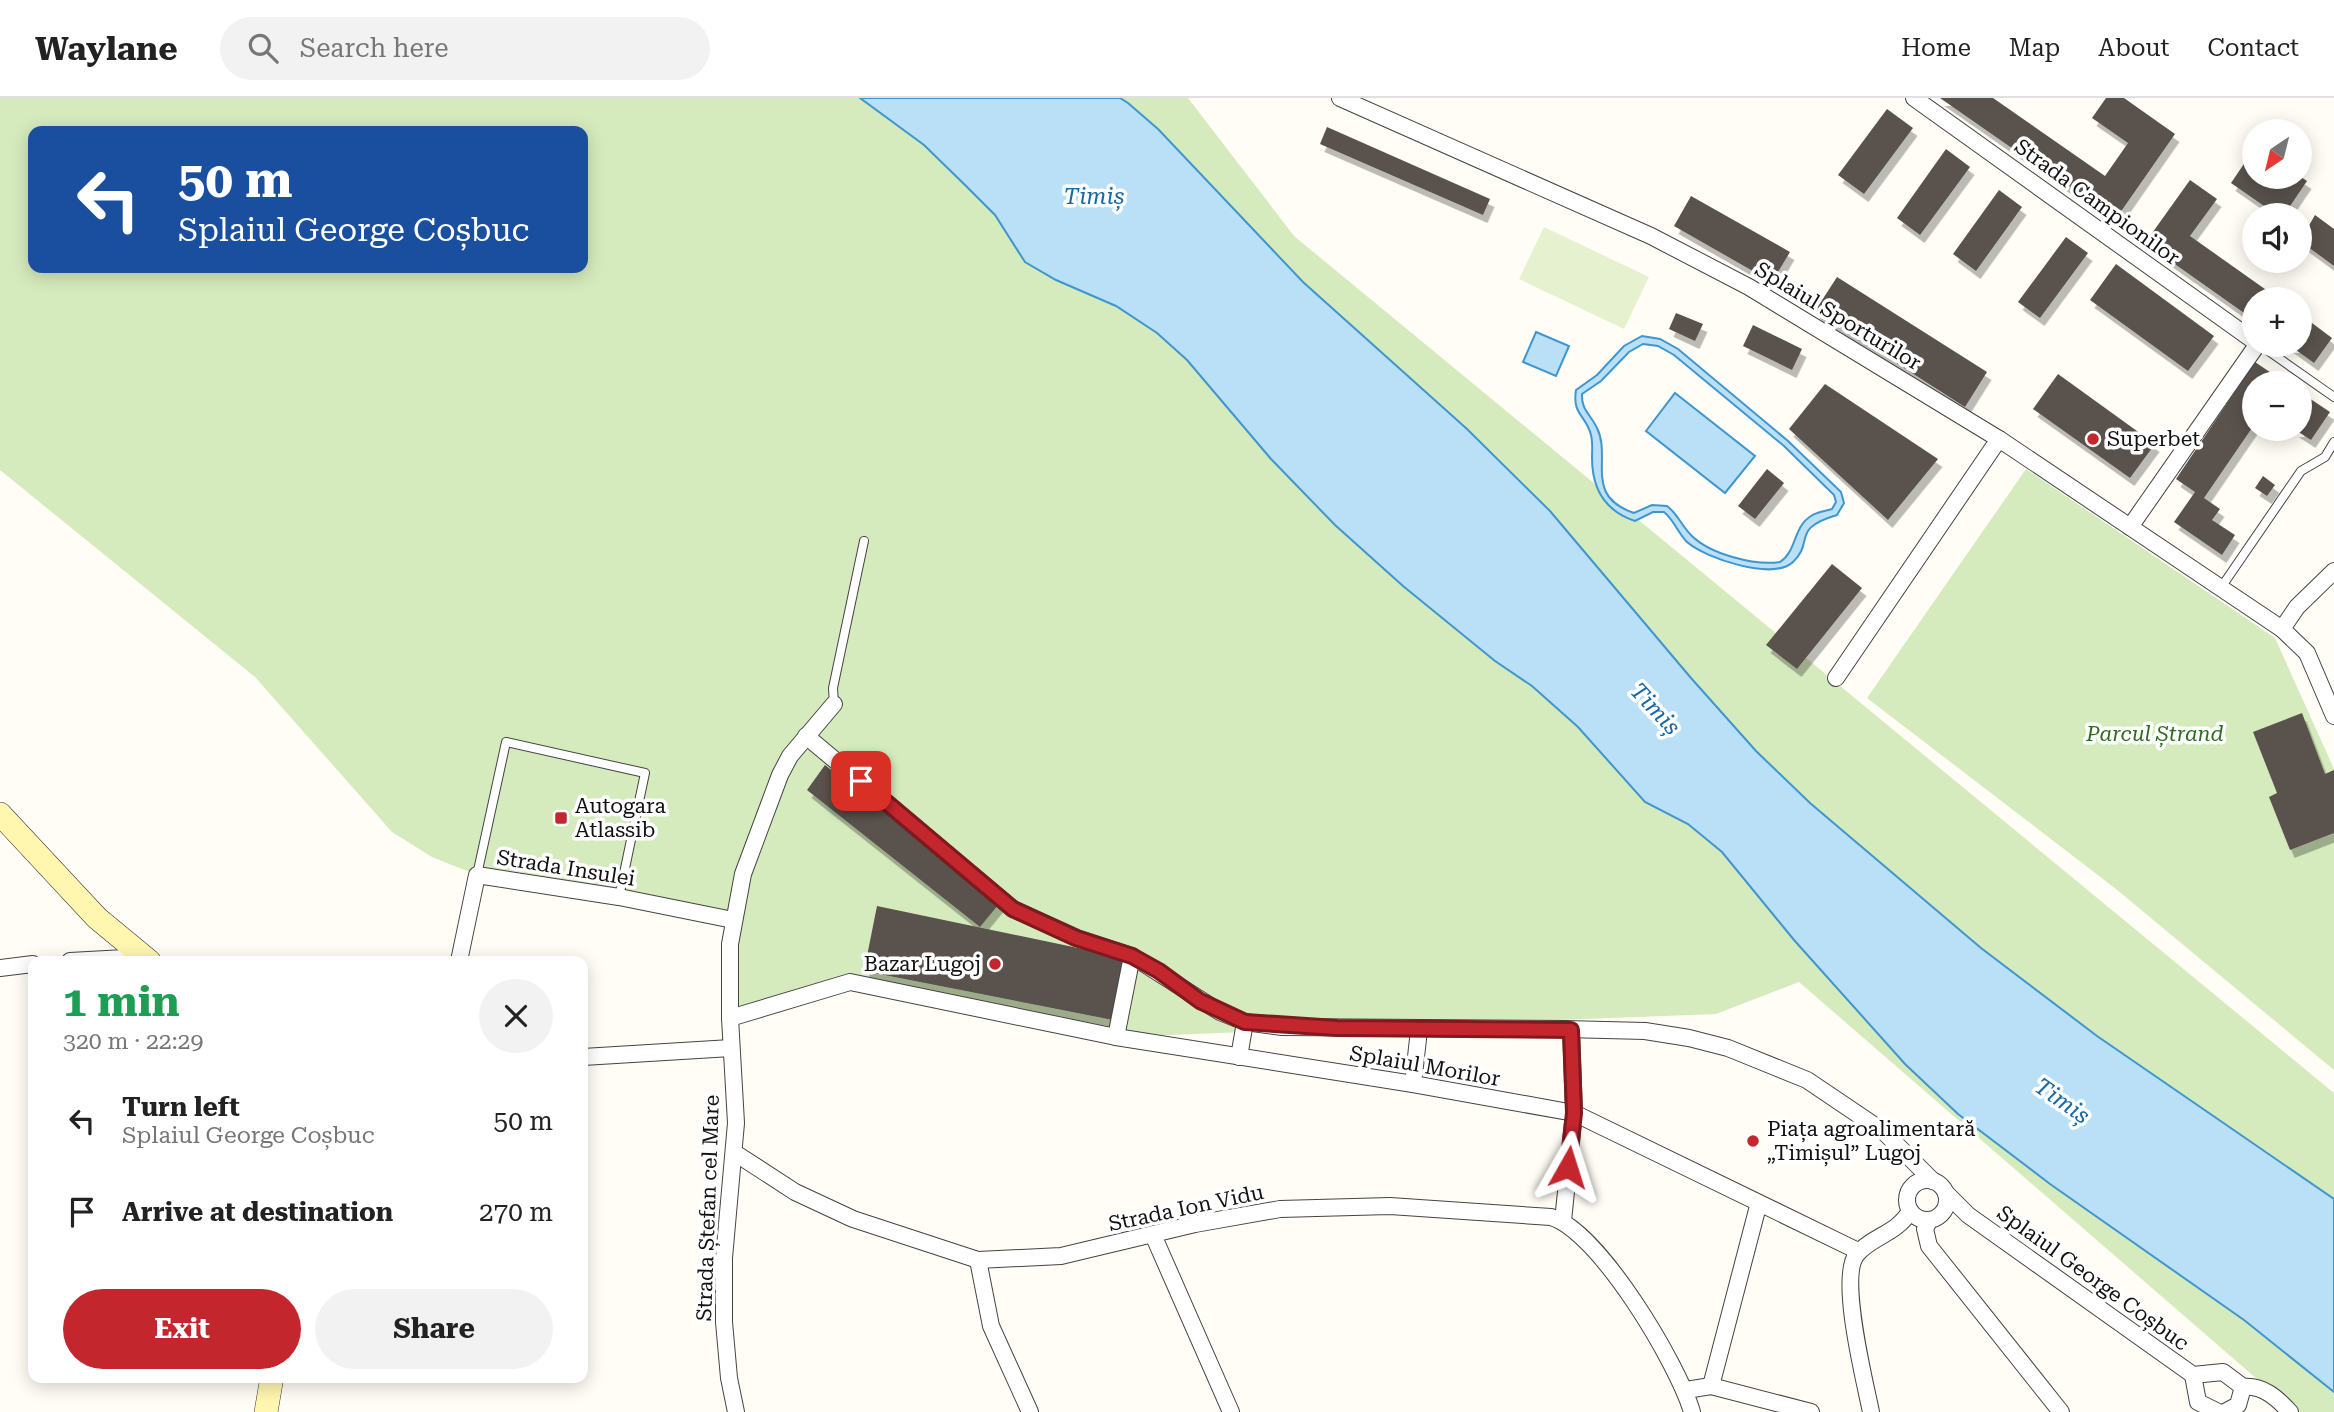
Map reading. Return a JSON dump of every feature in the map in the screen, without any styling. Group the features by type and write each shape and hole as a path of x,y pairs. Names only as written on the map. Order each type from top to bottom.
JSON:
{"main road":[{"path":"0,814 97,918 142,956"},
{"path":"266,1412 271,1383"}],"street":[{"name":"Splaiul Sporturilor","path":"1340,98 1676,248 1749,287 1999,439 2282,629 2307,653 2334,716"},
{"name":"Strada Campionilor","path":"1914,98 2242,332"},
{"path":"2130,527 2250,357"},
{"path":"1836,678 1999,439"},
{"path":"2282,629 2297,607 2334,571"},
{"name":"Strada Ștefan cel Mare","path":"736,1412 729,1378 724,1322 725,1244 735,1153 729,960 733,920 743,874 780,775 806,736 834,704"},
{"path":"806,736 1013,909 1076,938 1132,956 1159,971 1200,1001 1245,1022 1282,1027 1645,1031 1689,1038 1765,1062 1807,1080 1858,1113 1902,1148 1946,1193 1947,1200 1925,1229 1929,1246 2061,1412"},
{"name":"Strada Insulei","path":"459,956 477,875 618,897 733,920"},
{"path":"1115,1037 1132,956"},
{"path":"0,968 28,965"},
{"name":"Splaiul Morilor","path":"730,1018 850,982 1115,1037 1413,1084 1574,1113 1858,1251"},
{"path":"1239,1057 1245,1022"},
{"path":"1413,1084 1419,1030"},
{"path":"1571,1030 1574,1113 1563,1221 1609,1268 1640,1308 1686,1390 1692,1412"},
{"path":"588,1056 732,1048"},
{"name":"Strada Ion Vidu","path":"735,1153 795,1192 853,1219 978,1260 1062,1256 1154,1237 1238,1215 1325,1207 1390,1206 1563,1221"},
{"path":"1933,1181 1923,1181 1910,1189 1907,1203 1916,1217 1936,1217"},
{"name":"Splaiul George Coșbuc","path":"1946,1193 1968,1215 2193,1375 2223,1372 2243,1387 2255,1386 2278,1399 2290,1412"},
{"path":"1711,1386 1758,1210"},
{"path":"1871,1412 1853,1312 1850,1264 1858,1251 1892,1232 1904,1222 1910,1211"},
{"name":"Splaiul George Coșbuc","path":"1936,1217 1968,1215"},
{"path":"1154,1237 1231,1412"},
{"path":"978,1260 991,1326 1030,1412"},
{"name":"Splaiul George Coșbuc","path":"2193,1375 2198,1402 2218,1412"},
{"path":"1686,1390 1711,1386 1811,1412"},
{"path":"2225,1412 2238,1405 2243,1387"}],"lane":[{"path":"2276,357 2332,396"},
{"path":"2220,589 2301,471 2325,457 2334,442"},
{"path":"834,704 833,688 864,541"},
{"path":"477,875 506,742 645,773 618,897"}],"green space":[{"path":"0,98 860,98 924,145 965,185 995,215 1025,262 1056,280 1116,306 1157,333 1187,360 1271,459 1335,525 1403,586 1495,661 1532,686 1578,727 1645,802 1688,824 1722,852 1794,940 1905,1064 1958,1114 2050,1184 2244,1320 2334,1392 2334,1412 2295,1412 1799,982 1716,1014 1116,1037 850,982 730,1018 733,920 477,875 432,857 392,832 255,677 0,470"},
{"path":"1120,98 1188,98 1294,236 2334,1093 2334,1199 2097,1036 1981,948 1810,803 1756,751 1691,678 1550,511 1467,429 1303,282 1158,129"},
{"path":"1544,227 1649,277 1624,329 1519,279"},
{"name":"Parcul Ștrand","path":"2026,469 2275,638 2334,769 2334,1070 2116,889 1867,698"}],"water":[{"name":"Timiș","path":"860,98 1120,98 1158,129 1303,282 1467,429 1550,511 1756,751 1810,803 1981,948 2097,1036 2334,1199 2334,1392 2244,1320 2050,1184 1958,1114 1905,1064 1794,940 1722,852 1688,824 1645,802 1578,727 1532,686 1495,661 1403,586 1335,525 1271,459 1187,360 1157,333 1116,306 1056,280 1025,262 995,215 965,185 924,145"},
{"path":"1536,332 1569,346 1556,376 1523,362"},
{"path":"1642,336 1660,339 1678,349 1788,441 1841,492 1844,503 1837,515 1813,525 1808,530 1803,548 1793,562 1771,569 1739,565 1708,555 1687,542 1664,512 1653,512 1635,521 1608,505 1594,480 1591,435 1575,398 1576,390 1597,375 1624,346","holes":["1643,344 1658,346 1674,355 1784,446 1834,495 1836,502 1832,509 1811,516 1805,521 1789,552 1780,562 1758,562 1721,553 1692,536 1667,506 1652,505 1634,513 1618,506 1609,497 1602,475 1601,440 1585,408 1582,394 1601,381 1629,352"]},
{"path":"1675,393 1755,456 1725,493 1646,431"}],"building":[{"path":"1940,98 1993,98 2105,176 2128,143 2092,118 2106,98 2124,98 2175,134 2115,220"},
{"path":"1887,109 1913,128 1864,194 1838,175"},
{"path":"1327,127 1490,199 1483,215 1320,144"},
{"path":"1946,149 1970,167 1920,235 1897,218"},
{"path":"2242,167 2242,189 2302,189 2292,203 2260,203 2231,183"},
{"path":"2190,180 2217,199 2190,236 2262,287 2242,287 2242,312 2145,243"},
{"path":"1999,190 2022,207 1976,271 1953,254"},
{"path":"1691,196 1790,252 1772,282 1674,226"},
{"path":"2315,215 2334,229 2334,266 2312,250 2312,220"},
{"path":"2066,237 2088,253 2040,318 2018,302"},
{"path":"2116,264 2214,336 2188,371 2090,300"},
{"path":"1837,277 1987,372 1965,407 1815,311"},
{"path":"1676,313 1703,324 1695,341 1669,329"},
{"path":"2312,323 2332,338 2314,363 2306,357 2312,357"},
{"path":"1753,325 1802,349 1792,370 1743,346"},
{"path":"2255,362 2268,371 2249,371"},
{"path":"2058,374 2155,444 2130,478 2033,409"},
{"path":"2242,381 2243,441 2204,498 2220,509 2212,520 2235,535 2222,555 2174,522 2195,492 2176,479"},
{"path":"1825,384 1938,459 1888,520 1789,429"},
{"path":"2312,400 2330,412 2312,439"},
{"path":"1767,469 1784,483 1755,519 1738,506"},
{"path":"2263,476 2275,485 2267,496 2255,488"},
{"path":"1832,564 1862,588 1797,669 1766,645"},
{"path":"2302,713 2325,774 2334,770 2334,833 2290,850 2269,797 2277,793 2253,732"},
{"path":"825,765 999,904 980,927 807,790"},
{"name":"Bazar Lugoj","path":"877,906 1126,958 1113,1020 864,971"}],"place":[{"name":"Superbet","path":"2093,439"},
{"name":"Autogara Atlassib","path":"561,818"},
{"name":"Bazar Lugoj","path":"995,964"},
{"name":"Piața agroalimentară „Timișul” Lugoj","path":"1753,1141"}],"route":[{"path":"861,781 1013,909 1076,938 1108,946 1132,956 1159,971 1200,1001 1245,1022 1282,1027 1571,1030 1574,1113 1568,1167"}]}
